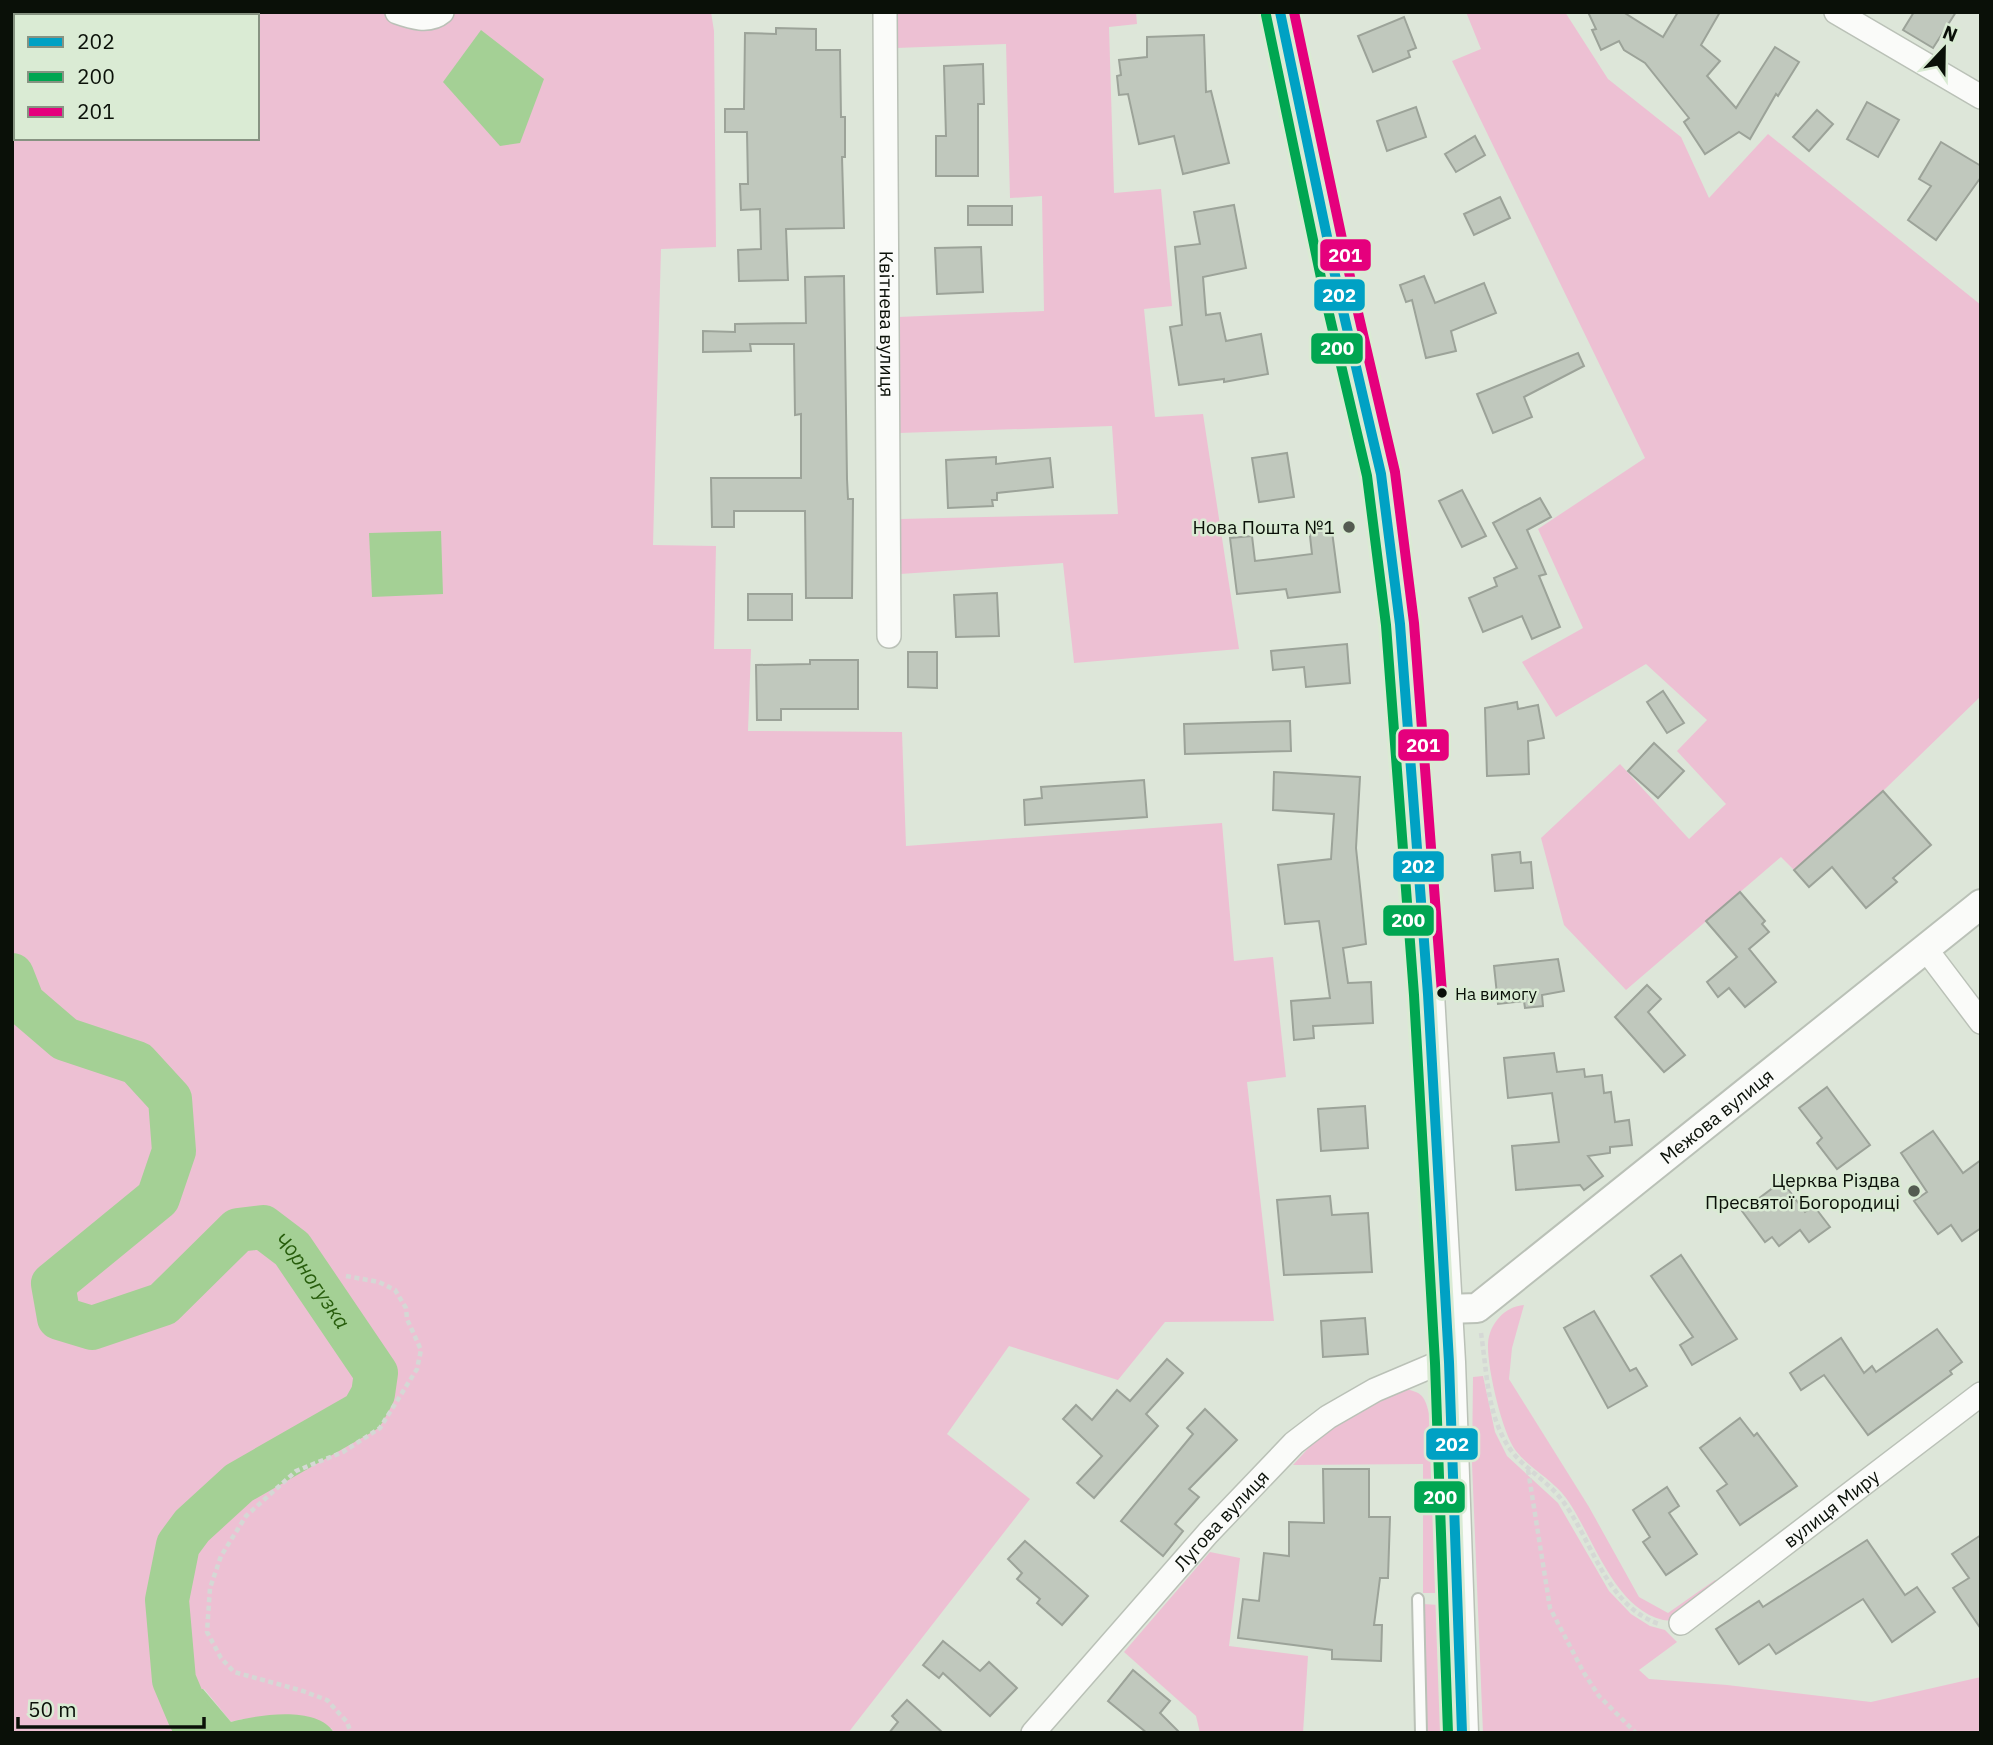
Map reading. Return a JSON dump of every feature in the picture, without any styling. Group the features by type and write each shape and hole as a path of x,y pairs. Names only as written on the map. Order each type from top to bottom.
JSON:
{"main road":[{"path":"1280,12 1383,488 1399,624 1426,967 1449,1362 1462,1733"}],"street":[{"path":"397,12 415,19 438,16 442,12"},
{"name":"Квітнева вулиця","path":"885,12 890,636"},
{"path":"1836,12 1981,97"},
{"name":"Межова вулиця","path":"1477,1308 1981,904"},
{"path":"1926,948 1981,1022"},
{"path":"1446,1310 1477,1308"},
{"name":"Лугова вулиця","path":"1033,1733 1208,1533 1294,1443 1328,1417 1375,1390 1434,1365 1449,1362"},
{"name":"вулиця Миру","path":"1681,1623 1981,1394"}],"lane":[{"path":"1418,1599 1421,1733"}],"path":[{"path":"346,1276 379,1282 395,1290 406,1308 407,1319 421,1350 417,1369 380,1428 343,1452 296,1471 246,1516 221,1556 210,1588 207,1632 221,1658 234,1672 303,1690 327,1700 347,1722 351,1733"},
{"path":"1477,1308 1492,1404 1499,1430 1511,1453 1562,1500 1613,1588 1634,1610 1665,1626 1681,1623"},
{"path":"1528,1470 1550,1608 1599,1696 1636,1733"}],"shaded area":[{"path":"12,12 144,14 14,14 14,140 259,140 259,14 189,14 190,12 382,12 390,18 441,23 454,12 711,12 714,31 716,247 661,249 653,545 716,546 714,649 751,649 748,731 902,732 906,846 1222,823 1234,961 1273,957 1286,1077 1247,1082 1274,1321 1165,1322 1118,1380 1009,1346 947,1434 1030,1499 848,1733 334,1733 331,1728 242,1719 231,1722 204,1689 165,1704 173,1733 12,1733"},
{"path":"896,12 1136,12 1137,24 1109,27 1114,193 1161,189 1172,306 1144,309 1155,417 1203,414 1239,649 1074,663 1063,563 900,574 900,519 1118,514 1112,426 899,433 898,317 1044,311 1042,196 1010,198 1006,44 896,48"},
{"path":"1466,12 1565,12 1608,79 1681,137 1709,198 1768,134 1981,305 1981,696 1883,791 1794,870 1781,857 1626,990 1564,925 1541,838 1620,764 1689,839 1726,804 1677,751 1707,720 1646,664 1556,717 1522,662 1583,628 1538,529 1645,458 1452,61 1481,49"},
{"path":"481,30 544,79 520,143 500,146 443,82"},
{"path":"441,531 443,594 372,597 369,533"},
{"path":"1524,1305 1512,1348 1509,1379 1589,1507 1639,1597 1668,1613 1715,1580 1721,1587 1686,1614 1663,1620 1646,1613 1631,1601 1617,1586 1566,1498 1516,1451 1511,1442 1496,1399 1488,1344 1491,1330 1499,1317 1510,1309"},
{"path":"1483,1376 1495,1432 1507,1456 1558,1503 1609,1591 1631,1614 1650,1626 1665,1630 1677,1642 1639,1670 1649,1679 1871,1702 1981,1677 1981,1733 1483,1733 1472,1463 1473,1377"},
{"path":"1402,1389 1420,1394 1426,1402 1431,1420 1437,1593 1423,1593 1423,1464 1293,1465 1332,1422"},
{"path":"1210,1552 1240,1558 1229,1646 1308,1656 1303,1733 1200,1733 1196,1716 1124,1652"},
{"path":"1423,1604 1439,1605 1444,1733 1426,1733"},
{"path":"182,1681 187,1690 203,1689 231,1722 271,1715 301,1715 326,1724 334,1733 173,1733 165,1705 171,1684"}],"building":[{"path":"1588,12 1623,12 1663,37 1678,12 1720,12 1701,45 1720,61 1707,76 1736,108 1775,47 1799,62 1778,96 1776,94 1750,139 1739,132 1705,154 1684,122 1689,118 1645,63 1624,50 1619,41 1601,50"},
{"path":"1914,12 1956,12 1933,48 1903,30"},
{"path":"1404,17 1416,48 1408,51 1410,57 1373,72 1358,36"},
{"path":"776,28 816,29 816,50 840,50 841,117 845,117 845,157 842,157 844,228 786,229 788,280 739,281 738,250 761,249 760,209 741,210 740,184 748,184 747,132 725,132 725,109 744,109 745,33 776,34"},
{"path":"1204,35 1206,92 1211,91 1229,163 1183,174 1174,136 1139,144 1128,94 1119,95 1119,60 1147,57 1147,37"},
{"path":"983,64 984,104 978,104 978,176 936,176 936,136 946,136 944,66"},
{"path":"1867,102 1899,120 1878,157 1847,139"},
{"path":"1416,107 1426,137 1387,151 1377,121"},
{"path":"1817,110 1833,124 1809,151 1793,137"},
{"path":"1475,136 1485,155 1456,172 1445,154"},
{"path":"1941,142 1981,166 1981,177 1936,240 1908,220 1931,186 1919,179"},
{"path":"1500,197 1510,218 1474,235 1464,214"},
{"path":"1234,205 1246,268 1203,277 1206,315 1220,313 1226,341 1261,334 1268,374 1224,382 1224,379 1179,385 1170,327 1182,325 1175,247 1200,244 1194,212"},
{"path":"968,206 1012,206 1012,225 968,225"},
{"path":"981,247 983,292 937,294 935,248"},
{"path":"844,276 847,479 848,499 853,499 852,598 806,598 805,511 734,511 734,527 712,527 711,478 801,478 801,414 795,415 794,344 750,344 751,351 703,352 703,331 735,332 735,324 806,323 805,277"},
{"path":"1424,276 1435,303 1484,283 1496,313 1451,331 1456,351 1426,358 1412,300 1406,302 1400,285"},
{"path":"1578,353 1584,366 1524,397 1532,417 1493,433 1477,394"},
{"path":"1287,453 1294,497 1259,502 1252,458"},
{"path":"996,457 996,464 1050,458 1053,487 997,493 997,500 992,500 993,506 948,508 946,460"},
{"path":"1462,490 1486,536 1462,547 1439,501"},
{"path":"1540,498 1551,517 1527,530 1546,574 1539,576 1560,627 1532,639 1522,616 1483,632 1469,598 1497,586 1494,578 1517,568 1493,523"},
{"path":"1331,524 1340,592 1288,598 1286,589 1237,594 1230,538 1252,536 1255,561 1312,554 1309,527"},
{"path":"997,593 999,636 956,637 954,595"},
{"path":"748,594 792,594 792,620 748,620"},
{"path":"1347,644 1350,683 1306,687 1304,667 1273,670 1271,651"},
{"path":"908,652 937,652 937,688 908,687"},
{"path":"810,660 858,660 858,709 781,709 781,720 757,720 756,665 810,664"},
{"path":"1663,691 1684,723 1667,733 1647,702"},
{"path":"1517,702 1518,709 1538,705 1544,738 1528,741 1529,774 1487,776 1485,708"},
{"path":"1290,721 1291,751 1185,754 1184,724"},
{"path":"1654,743 1684,771 1658,798 1628,771"},
{"path":"1274,772 1360,777 1356,848 1366,944 1343,948 1348,983 1371,982 1373,1023 1313,1026 1314,1038 1294,1040 1291,1001 1330,998 1319,921 1285,924 1278,865 1331,859 1334,814 1273,810"},
{"path":"1144,780 1147,817 1025,825 1024,800 1042,798 1041,787"},
{"path":"1883,791 1931,845 1893,878 1897,882 1866,908 1832,867 1809,887 1794,870"},
{"path":"1520,852 1521,863 1531,862 1533,888 1495,891 1492,855"},
{"path":"1740,892 1765,921 1762,924 1769,932 1749,949 1776,982 1745,1007 1729,988 1718,997 1707,982 1737,957 1706,921"},
{"path":"1558,959 1564,991 1542,995 1543,1006 1525,1008 1524,1001 1498,1004 1494,966"},
{"path":"1647,985 1661,999 1648,1012 1685,1055 1664,1072 1615,1017"},
{"path":"1554,1053 1557,1072 1584,1069 1585,1077 1602,1075 1604,1093 1611,1092 1615,1122 1629,1120 1632,1145 1610,1147 1610,1153 1588,1156 1603,1176 1584,1190 1580,1185 1516,1190 1512,1146 1559,1142 1552,1093 1508,1098 1504,1058"},
{"path":"1827,1087 1870,1145 1837,1169 1817,1143 1822,1138 1799,1108"},
{"path":"1365,1106 1368,1148 1321,1151 1318,1109"},
{"path":"1933,1131 1963,1173 1981,1160 1981,1228 1962,1241 1951,1225 1938,1234 1914,1201 1927,1192 1901,1153"},
{"path":"1782,1181 1805,1212 1814,1206 1830,1227 1809,1242 1800,1230 1779,1246 1772,1237 1765,1242 1742,1211"},
{"path":"1330,1196 1332,1215 1368,1213 1372,1272 1284,1275 1277,1200"},
{"path":"1681,1255 1737,1339 1692,1365 1680,1345 1693,1337 1651,1276"},
{"path":"1594,1311 1630,1371 1636,1368 1647,1386 1608,1408 1564,1328"},
{"path":"1365,1318 1368,1354 1323,1357 1321,1321"},
{"path":"1937,1329 1962,1362 1950,1371 1952,1374 1868,1435 1824,1375 1801,1390 1790,1373 1841,1338 1864,1373 1872,1366 1876,1372"},
{"path":"1167,1359 1183,1373 1146,1414 1158,1426 1094,1498 1077,1483 1102,1456 1063,1419 1076,1405 1092,1420 1117,1390 1130,1401"},
{"path":"1205,1409 1237,1440 1189,1489 1199,1497 1175,1524 1183,1531 1163,1556 1121,1521 1193,1434 1187,1428"},
{"path":"1740,1418 1754,1436 1757,1433 1797,1486 1740,1525 1717,1491 1727,1484 1700,1448"},
{"path":"1323,1469 1369,1469 1369,1517 1390,1517 1388,1578 1380,1578 1374,1625 1382,1625 1381,1661 1332,1659 1332,1650 1238,1638 1243,1599 1259,1601 1264,1553 1289,1556 1289,1522 1324,1523"},
{"path":"1667,1487 1679,1506 1669,1513 1697,1554 1666,1575 1643,1542 1650,1537 1633,1510"},
{"path":"1981,1535 1981,1629 1953,1588 1969,1578 1952,1554"},
{"path":"1867,1540 1905,1595 1917,1587 1935,1612 1892,1642 1863,1599 1776,1654 1769,1644 1739,1664 1716,1629 1759,1601 1763,1607"},
{"path":"1025,1541 1088,1596 1062,1625 1037,1603 1040,1599 1017,1579 1022,1573 1008,1559"},
{"path":"943,1641 980,1671 989,1662 1017,1688 990,1716 943,1673 939,1678 923,1665"},
{"path":"1133,1670 1170,1701 1160,1713 1180,1733 1147,1733 1108,1701"},
{"path":"907,1700 943,1733 889,1733 898,1722 892,1716"}],"waterway":[{"name":"Чорногузка","path":"12,975 23,1003 65,1039 137,1063 170,1099 174,1151 158,1198 53,1284 59,1318 92,1328 163,1304 238,1230 263,1227 292,1249 376,1373 373,1394 363,1412 239,1483 192,1526 178,1545 167,1600 174,1680 190,1718 209,1733"}],"transit line":[{"name":"202","path":"1280,12 1339,294 1381,474 1400,624 1428,994 1449,1362 1462,1733"},
{"name":"201","path":"1294,12 1353,291 1395,472 1414,623 1442,993"},
{"name":"200","path":"1266,15 1325,297 1367,476 1386,625 1414,995 1435,1363 1448,1733"}],"place":[{"name":"Нова Пошта №1","path":"1349,527"},
{"name":"На вимогу","path":"1442,993"},
{"name":"Церква Різдва Пресвятої Богородиці","path":"1914,1191"}]}
